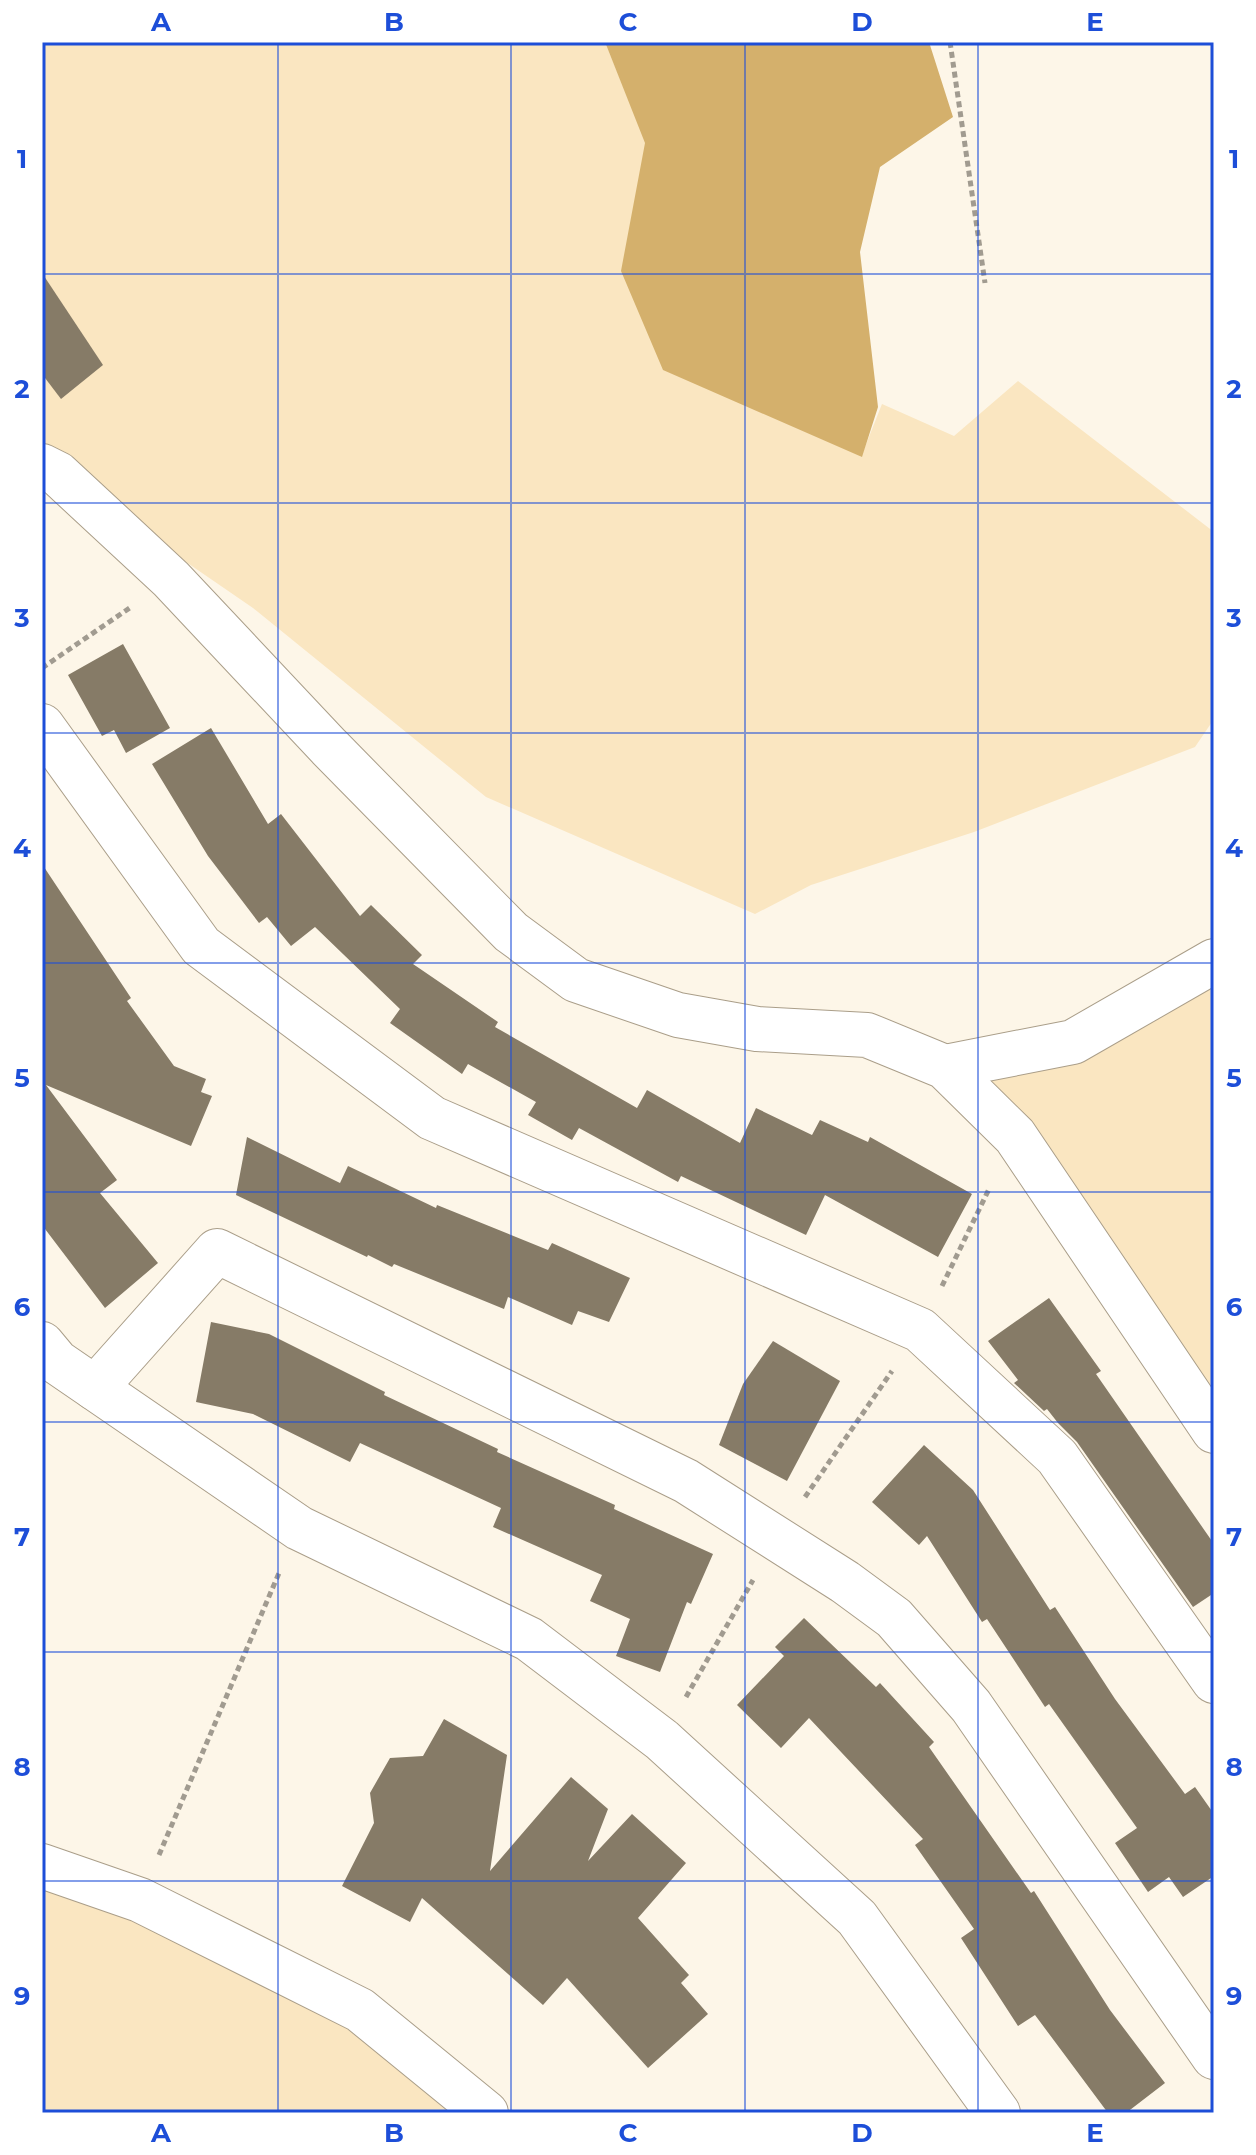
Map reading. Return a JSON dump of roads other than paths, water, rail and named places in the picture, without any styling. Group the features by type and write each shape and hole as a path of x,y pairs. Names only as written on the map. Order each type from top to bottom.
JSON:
{"street":[{"path":"42,466 58,474 171,579 329,747 511,932 576,980 678,1015 757,1029 867,1035 945,1067 1015,1136 1214,1431"},
{"path":"42,726 201,946 432,1118 920,1330 1057,1457 1214,1681"},
{"path":"945,1067 1073,1042 1214,961"},
{"path":"95,1388 217,1251 686,1481 845,1582 894,1618 971,1706 1214,2057"},
{"path":"42,1344 57,1362 299,1528 529,1639 662,1740 857,1918 998,2113"},
{"path":"42,1866 140,1900 360,2010 486,2113"}]}
